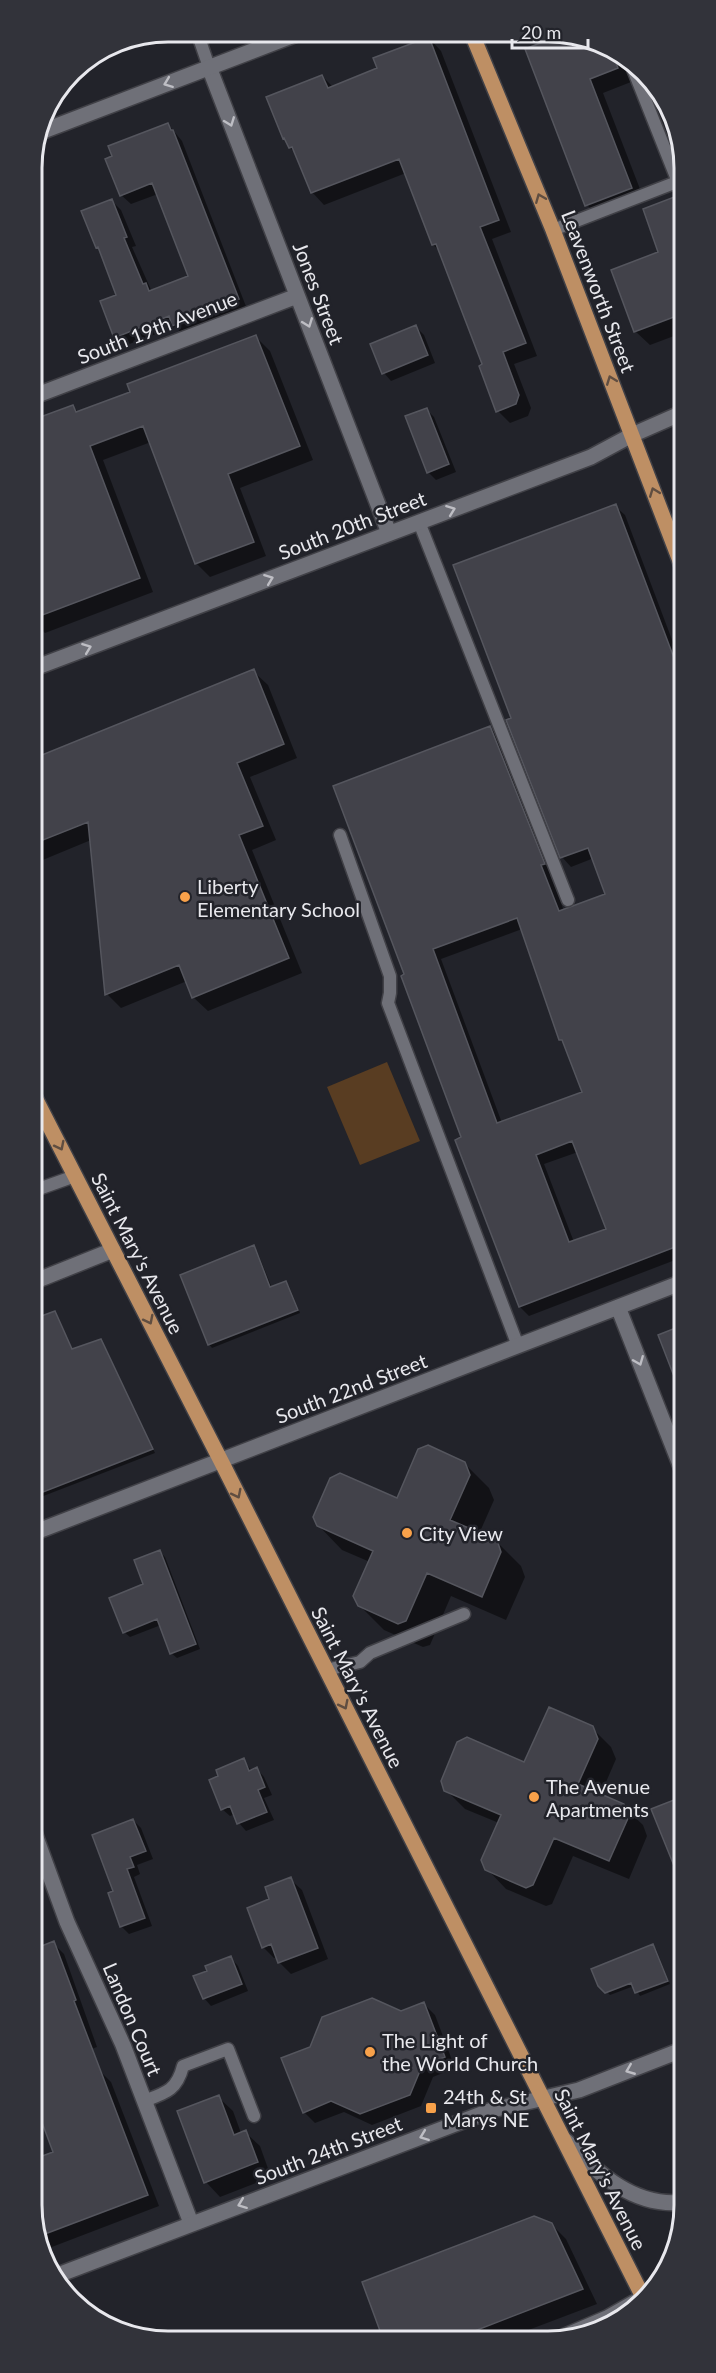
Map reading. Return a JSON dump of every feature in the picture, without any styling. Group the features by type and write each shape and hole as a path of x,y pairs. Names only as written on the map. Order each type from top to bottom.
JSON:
{"main road":[{"name":"Leavenworth Street","path":"476,42 553,230 674,545"},
{"name":"Saint Mary's Avenue","path":"42,1112 640,2291"}],"street":[{"path":"49,129 275,42"},
{"name":"Jones Street","path":"209,67 389,533"},
{"name":"South 19th Avenue","path":"42,393 297,296"},
{"name":"South 20th Street","path":"42,665 591,457 632,435 674,417"},
{"path":"42,1278 113,1250"},
{"name":"South 22nd Street","path":"42,1530 674,1285"},
{"path":"618,1307 674,1449"},
{"name":"Landon Court","path":"42,1854 67,1922 123,2045 191,2223"},
{"name":"South 24th Street","path":"62,2273 492,2110 579,2090 674,2053"},
{"path":"562,2137 592,2167 623,2190 648,2200 674,2201"}],"lane":[{"path":"200,42 209,67"},
{"path":"638,80 674,167"},
{"path":"553,230 674,183"},
{"path":"419,522 568,900"},
{"path":"340,835 390,976 388,1003 518,1346"},
{"path":"42,1188 75,1176"},
{"path":"326,1670 360,1662 370,1653 464,1614"},
{"path":"144,2101 168,2092 180,2078 183,2066 228,2049 254,2116"}],"shaded area":[{"path":"387,1062 420,1141 360,1165 327,1087"}],"building":[{"path":"416,42 431,42 499,220 480,227 526,343 503,352 519,395 516,404 496,412 479,366 482,364 436,244 432,245 399,159 311,193 292,147 289,148 283,139 266,97 322,75 328,88 377,68 373,58"},
{"path":"543,42 572,44 616,62 618,68 590,79 632,188 585,206 525,49"},
{"path":"168,123 173,130 239,299 172,326 169,316 114,338 100,301 116,295 98,247 96,248 81,211 112,199 127,237 124,238 143,284 146,283 149,291 188,276 152,183 120,196 105,159 112,156 108,146"},
{"path":"674,197 674,317 634,332 611,270 658,252 643,209"},
{"path":"416,325 428,355 382,374 370,344"},
{"path":"256,335 300,446 228,474 254,542 195,564 143,426 90,446 140,578 42,615 42,416 73,405 76,412 130,392 127,384"},
{"path":"427,408 449,464 427,473 405,416"},
{"path":"616,504 674,658 674,1247 519,1307 455,1140 461,1137 401,976 404,974 333,786 490,726 545,864 541,865 559,911 605,894 588,848 560,858 506,720 511,718 453,565","holes":["517,918 559,1040 562,1040 582,1092 497,1123 433,949","572,1141 606,1229 569,1242 536,1155"]},
{"path":"254,669 284,744 237,763 263,826 239,835 289,958 192,998 179,965 105,995 88,822 42,840 42,755"},
{"path":"254,1245 270,1287 286,1281 298,1310 208,1345 180,1275"},
{"path":"55,1311 72,1349 101,1339 153,1449 42,1492 42,1316"},
{"path":"674,1329 674,1376 658,1335"},
{"name":"City View","path":"428,1445 465,1462 470,1475 450,1520 497,1540 501,1552 482,1597 427,1573 406,1621 398,1624 358,1606 353,1596 373,1551 317,1526 313,1517 330,1478 340,1473 397,1498 418,1449"},
{"path":"160,1550 196,1644 170,1654 157,1619 123,1633 109,1598 143,1584 134,1560"},
{"name":"The Avenue Apartments","path":"549,1707 593,1726 598,1739 578,1784 624,1804 629,1816 609,1861 554,1838 533,1885 526,1888 485,1870 481,1860 501,1815 444,1791 441,1781 457,1742 467,1737 524,1762"},
{"path":"244,1758 249,1771 257,1767 265,1787 258,1790 267,1812 237,1824 230,1806 221,1810 209,1780 218,1776 216,1770"},
{"path":"674,1800 674,1866 651,1809"},
{"path":"133,1819 146,1851 130,1857 134,1867 127,1869 145,1918 120,1927 108,1893 113,1891 92,1835"},
{"path":"291,1877 318,1948 278,1963 271,1944 262,1948 247,1908 269,1899 265,1887"},
{"path":"54,1941 76,2000 74,2001 148,2195 45,2234 42,2213 42,2156 53,2152 42,2122 42,1946"},
{"path":"653,1944 668,1981 635,1993 631,1983 605,1993 598,1986 591,1969"},
{"path":"231,1956 242,1984 203,1999 193,1976 207,1971 205,1966"},
{"name":"The Light of the World Church","path":"372,1998 401,2011 424,2002 445,2057 422,2066 410,2095 360,2114 331,2101 303,2113 281,2058 310,2047 322,2017"},
{"path":"219,2095 234,2135 246,2130 258,2162 204,2183 177,2111"},
{"path":"534,2216 552,2223 583,2289 475,2331 380,2331 362,2282"}],"place":[{"name":"Liberty Elementary School","path":"185,897"},
{"name":"City View","path":"407,1533"},
{"name":"The Avenue Apartments","path":"534,1797"},
{"name":"The Light of the World Church","path":"370,2052"},
{"name":"24th & St Marys NE","path":"431,2108"}]}
